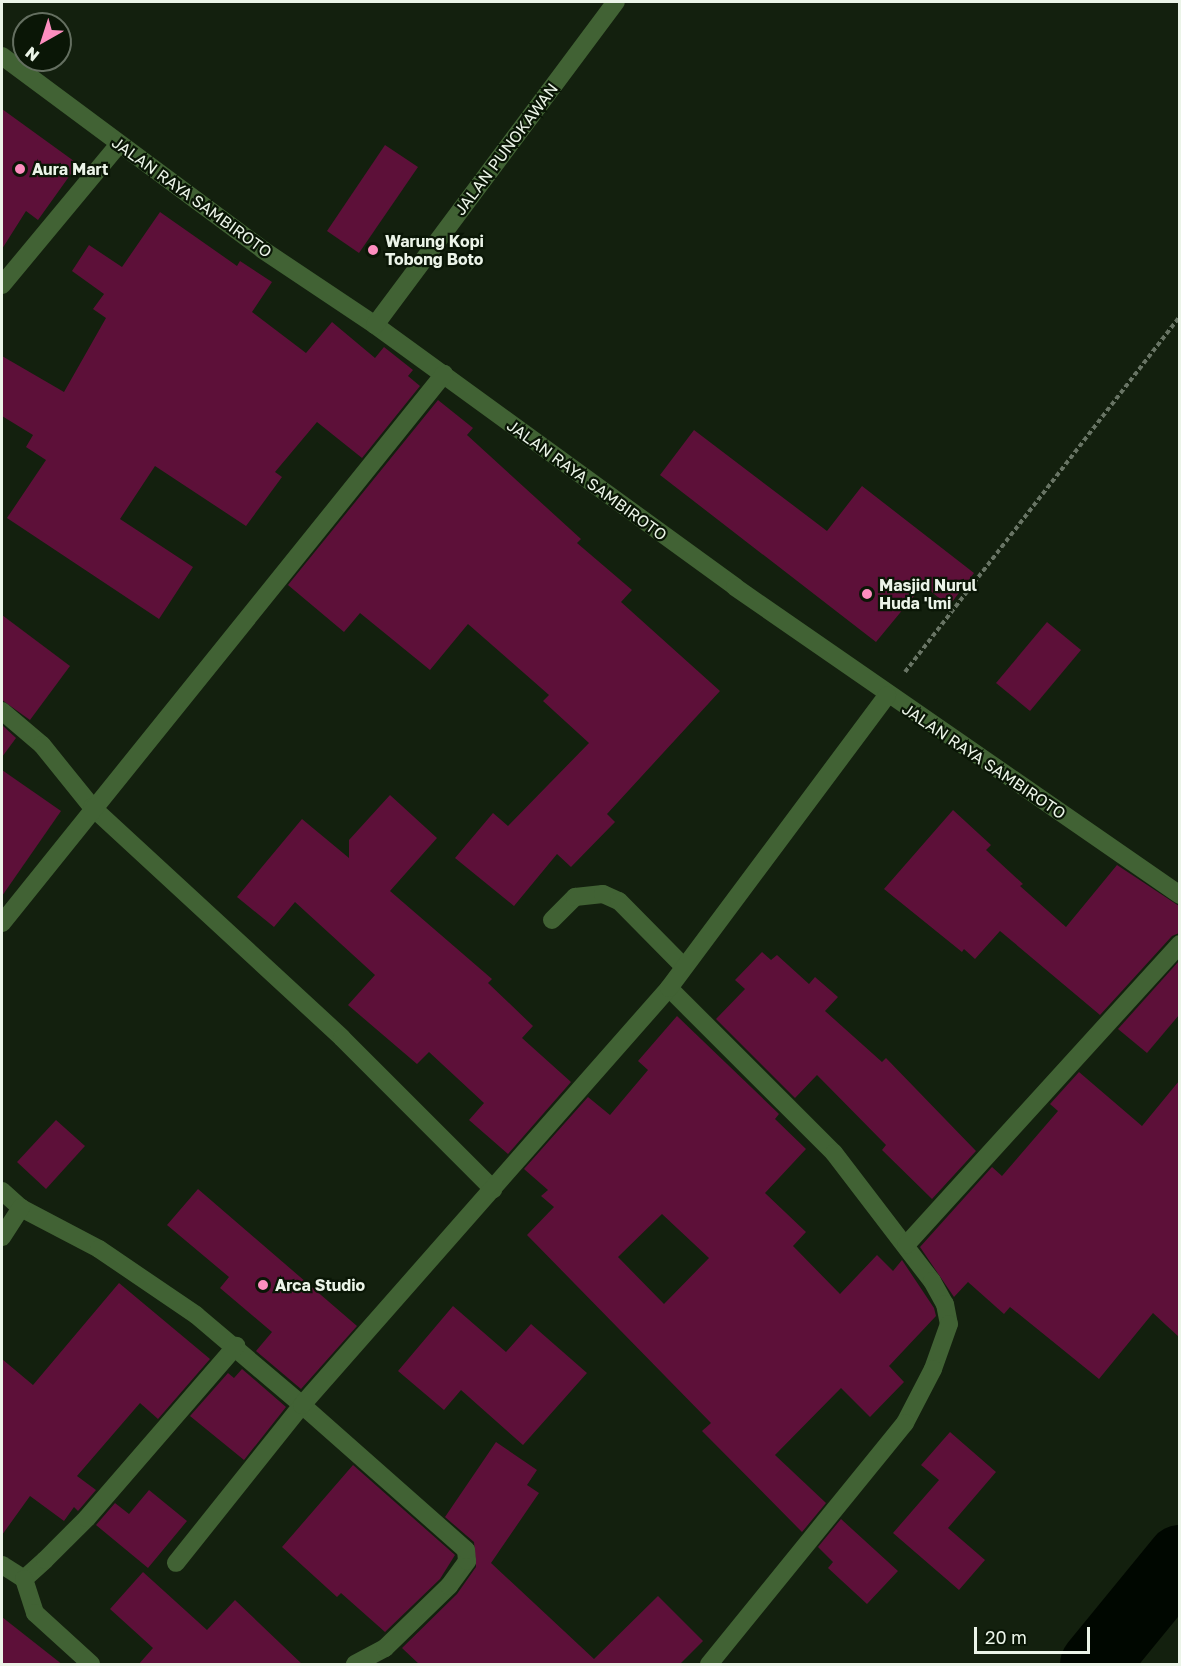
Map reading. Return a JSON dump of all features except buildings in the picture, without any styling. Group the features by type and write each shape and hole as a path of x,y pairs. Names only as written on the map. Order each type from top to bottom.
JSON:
{"street":[{"name":"JALAN PUNOKAWAN","path":"375,325 616,2"},
{"name":"JALAN RAYA SAMBIROTO","path":"2,56 263,250 444,374 887,695 1179,895"},
{"path":"2,285 119,144"},
{"path":"2,923 92,807 444,374"},
{"path":"176,1563 302,1405 669,988 683,966 887,695"},
{"path":"2,711 42,745 92,807 342,1038 493,1189"},
{"path":"552,920 575,897 603,894 619,901 683,966"},
{"path":"906,1245 1179,944"},
{"path":"669,988 834,1153 906,1245 945,1304 949,1324 933,1368 905,1423 709,1665"},
{"path":"2,1191 21,1208 99,1249 236,1346 466,1550 467,1561 449,1586 385,1648 355,1665"},
{"path":"2,1237 21,1208"},
{"path":"24,1579 87,1518 236,1346"},
{"path":"2,1565 24,1579 35,1613 91,1665"}],"path":[{"path":"887,695 1179,316"}],"waterway":[{"path":"1094,1664 1180,1559"}],"place":[{"name":"Aura Mart","path":"20,169"},
{"name":"Warung Kopi Tobong Boto","path":"373,250"},
{"name":"Masjid Nurul Huda 'lmi","path":"867,594"},
{"name":"Arca Studio","path":"263,1285"}]}
